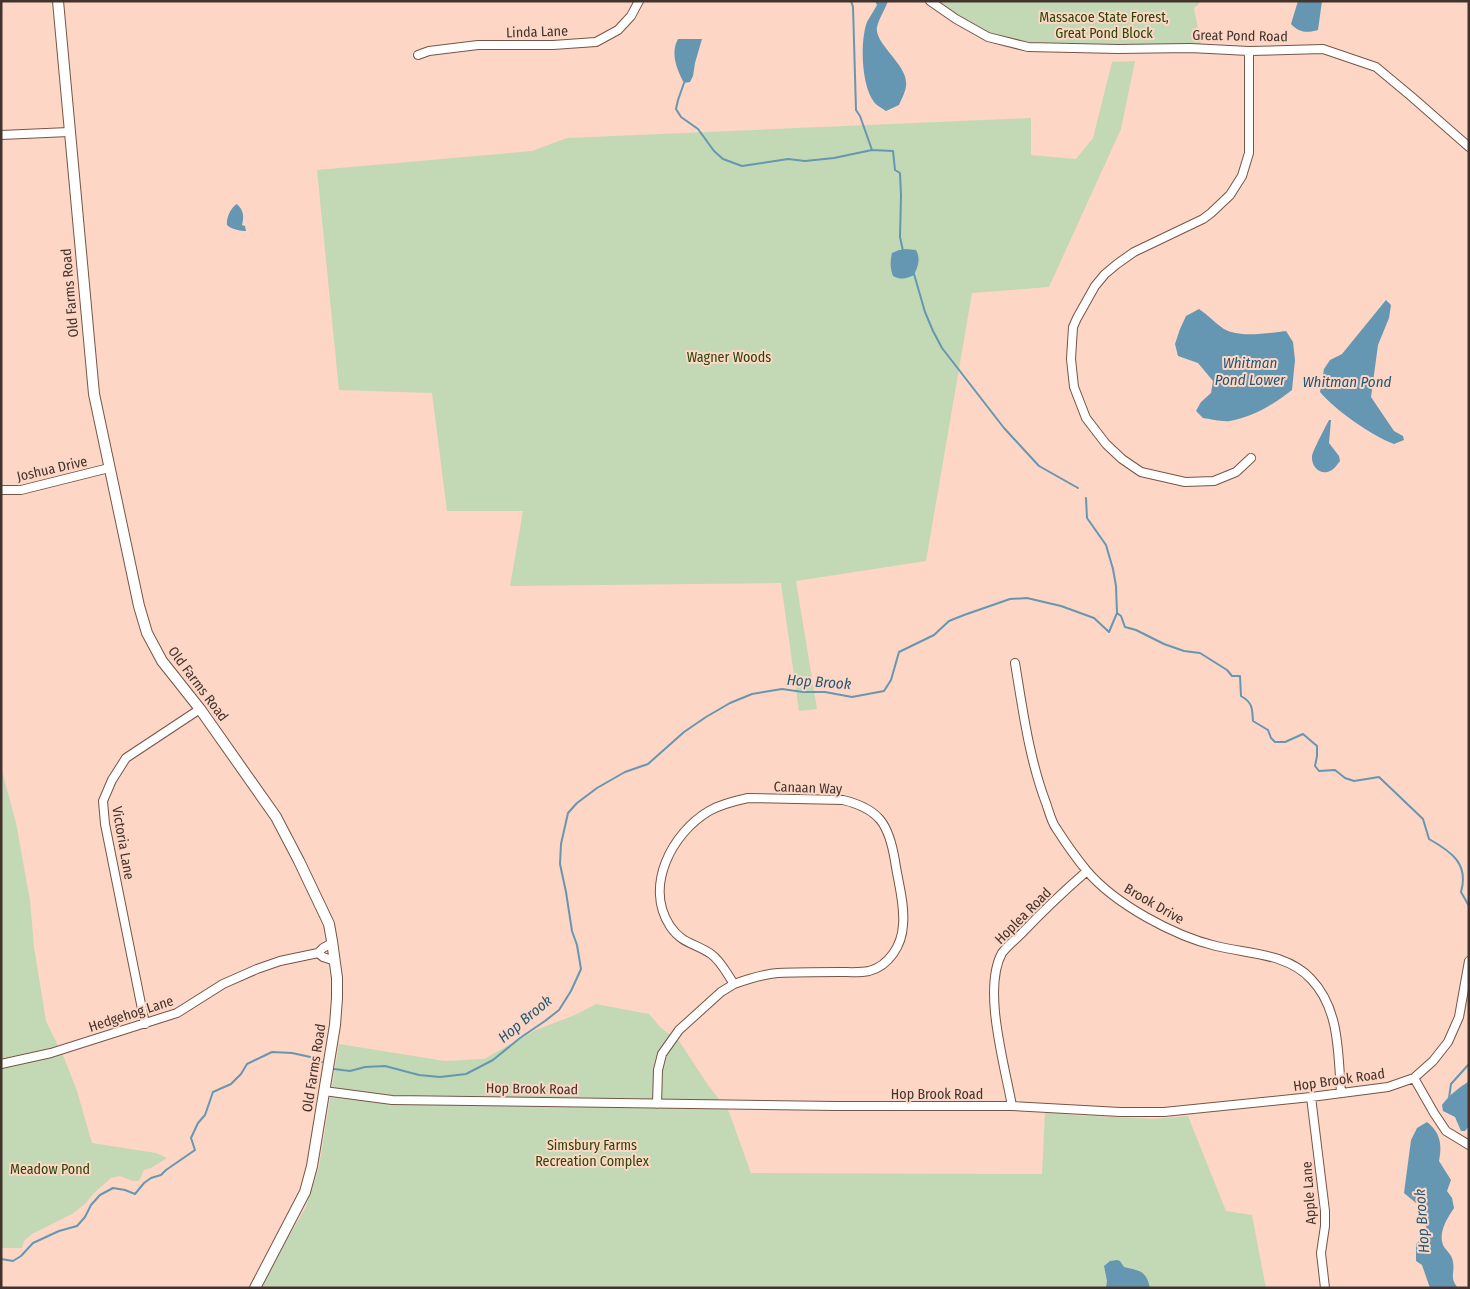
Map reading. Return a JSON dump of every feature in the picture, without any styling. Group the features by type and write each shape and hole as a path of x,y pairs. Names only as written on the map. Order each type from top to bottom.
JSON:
{"street":[{"name":"Old Farms Road","path":"58,1 94,394 139,606 147,633 162,661 200,709 276,818 329,924 335,960 337,998 335,1025 312,1166 305,1192 255,1288"},
{"name":"Linda Lane","path":"418,55 429,51 478,45 553,45 596,42 618,30 631,16 639,1"},
{"name":"Great Pond Road","path":"930,1 956,19 988,37 1028,47 1190,48 1249,51 1323,49 1376,68 1469,147"},
{"path":"1249,51 1249,153 1242,176 1230,195 1211,213 1125,257 1105,274 1095,286 1073,327 1071,359 1074,388 1086,418 1106,444 1122,459 1141,472 1185,482 1214,481 1236,472 1251,458"},
{"path":"1,135 69,132"},
{"name":"Joshua Drive","path":"1,490 21,490 109,468"},
{"name":"Brook Drive","path":"1015,663 1038,784 1054,826 1088,871 1113,894 1140,914 1174,932 1213,946 1290,963 1312,979 1322,994 1335,1024 1342,1093"},
{"name":"Victoria Lane","path":"145,1024 105,824 103,801 112,780 126,758 200,709"},
{"name":"Canaan Way","path":"657,1104 658,1070 662,1054 679,1030 721,992 734,984 777,973 869,971 882,965 890,958 900,940 903,926 901,895 890,835 877,816 857,804 843,800 766,798 738,800 719,806 704,814 676,841 669,853 661,878 661,904 665,917 679,937 712,954 734,984"},
{"name":"Hoplea Road","path":"1012,1106 994,1005 993,988 998,962 1003,952 1037,917 1088,871"},
{"name":"Hedgehog Lane","path":"1,1064 51,1053 177,1013 222,984 280,961 318,953 332,943"},
{"path":"318,953 323,957 335,960"},
{"name":"Hop Brook Road","path":"324,1091 392,1100 836,1106 1012,1106 1120,1112 1164,1112 1311,1097 1388,1087 1414,1078 1433,1061 1448,1042 1458,1017 1469,962"},
{"path":"1414,1078 1446,1131 1469,1145"},
{"name":"Apple Lane","path":"1311,1097 1325,1211 1322,1253 1325,1288"}],"green space":[{"name":"Massacoe State Forest, Great Pond Block","path":"930,1 1199,1 1199,4 1194,8 1202,49 1028,47 988,37"},
{"name":"Wagner Woods","path":"1135,61 1121,129 1049,287 972,293 926,561 796,581 817,709 799,711 781,583 510,586 523,511 447,511 432,393 339,390 317,170 532,151 567,138 1031,118 1031,155 1076,159 1093,138 1112,62"},
{"name":"Meadow Pond","path":"1,767 16,823 30,900 34,947 46,1021 65,1060 77,1091 92,1143 156,1153 167,1158 144,1170 139,1181 133,1181 120,1176 111,1178 72,1214 32,1234 24,1241 22,1248 1,1248"},
{"name":"Simsbury Farms Recreation Complex","path":"596,1004 649,1014 661,1028 679,1041 708,1085 729,1112 751,1173 1042,1174 1045,1112 1154,1119 1188,1116 1226,1211 1252,1215 1266,1288 262,1288 271,1266 306,1207 319,1166 339,1044 445,1061 484,1059 536,1030 575,1015"}],"water":[{"path":"875,1 888,1 878,24 877,33 901,68 906,82 905,91 899,105 886,111 875,103 866,85 864,74 863,40 867,22 877,5"},
{"path":"1298,1 1322,1 1318,30 1304,31 1297,29 1291,24"},
{"path":"678,39 702,39 690,82 684,83 677,67 675,50"},
{"path":"237,204 242,211 242,225 245,226 246,231 236,230 227,225 229,213"},
{"path":"906,249 916,250 919,259 914,275 906,278 893,276 892,253"},
{"name":"Whitman Pond","path":"1386,300 1391,305 1389,318 1378,345 1371,397 1394,431 1403,436 1404,440 1394,444 1354,422 1320,392 1324,369 1330,360 1342,354"},
{"name":"Whitman Pond Lower","path":"1199,309 1230,332 1254,334 1286,331 1293,342 1295,360 1292,390 1263,409 1239,419 1220,421 1203,418 1196,411 1201,402 1211,393 1213,381 1198,363 1178,356 1175,344 1186,316"},
{"path":"1329,420 1331,420 1329,443 1339,456 1340,461 1332,470 1321,472 1313,464 1312,456"},
{"path":"1469,1081 1469,1126 1465,1131 1461,1131 1455,1117 1443,1111 1442,1105"},
{"path":"1427,1122 1438,1135 1440,1145 1439,1161 1451,1180 1447,1191 1452,1198 1454,1208 1444,1225 1442,1240 1452,1259 1453,1278 1458,1288 1430,1288 1422,1265 1416,1261 1416,1244 1427,1233 1423,1202 1416,1203 1404,1193 1411,1140 1417,1128"},
{"path":"1117,1260 1124,1267 1144,1274 1150,1288 1106,1288 1107,1281 1104,1266 1110,1261"}],"waterway":[{"path":"851,1 853,7 856,110 872,150"},
{"path":"684,83 676,109 681,117 698,129 714,151 723,159 742,166 788,159 805,161 834,158 872,150 893,151 895,170 900,173 900,237 903,251"},
{"path":"914,274 925,312 942,348 1004,428 1039,466 1078,488"},
{"path":"1086,498 1087,518 1106,545 1113,569 1117,613"},
{"name":"Hop Brook","path":"334,1069 350,1071 365,1067 385,1066 419,1075 440,1077 466,1074 493,1060 559,1010 571,991 581,969 560,864 561,844 568,813 577,803 597,788 625,772 648,764 684,732 706,717 730,703 752,694 782,689 803,692 825,692 852,697 884,691 891,680 899,652 934,635 949,621 1010,599 1027,598 1061,606 1094,618 1109,632 1117,613 1121,616 1125,627 1184,651 1200,653 1227,670 1232,676 1240,676 1241,696 1251,706 1253,721 1268,730 1275,742 1285,742 1303,734 1317,746 1315,766 1319,771 1335,770 1345,778 1354,781 1379,777 1423,819 1429,839 1445,849 1457,860 1463,874 1461,892 1469,906"},
{"name":"Hop Brook","path":"1,1259 13,1261 21,1256 33,1243 59,1231 77,1226 100,1195 113,1188 135,1194 144,1183 151,1178 161,1175 195,1150 191,1138 198,1123 205,1115 213,1092 231,1084 241,1074 247,1064 272,1052 292,1053 315,1058 322,1062"},
{"name":"Hop Brook","path":"1449,1098 1451,1084 1469,1064"}]}
